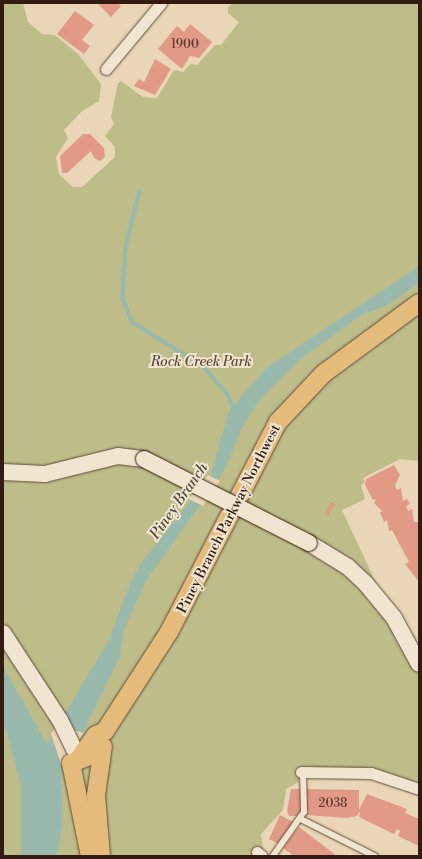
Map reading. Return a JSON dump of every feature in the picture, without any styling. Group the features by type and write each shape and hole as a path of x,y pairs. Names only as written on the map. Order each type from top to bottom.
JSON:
{"main road":[{"name":"Piney Branch Parkway Northwest","path":"73,758 96,753 175,621 278,422 323,374 419,303"},
{"path":"101,856 96,795 104,738"},
{"path":"73,758 101,856"},
{"path":"73,758 90,856"}],"street":[{"path":"106,69 161,3"},
{"path":"3,472 45,474 118,456 144,459 309,542 348,567 366,584 394,618 419,664"},
{"path":"3,633 55,716 73,758"},
{"path":"302,772 376,774 419,789"}],"lane":[{"path":"273,856 301,819 302,772"},
{"path":"301,819 375,856"}],"green space":[{"name":"Rock Creek Park","path":"3,3 23,3 28,22 42,34 55,35 78,54 101,84 99,101 82,111 64,130 68,138 56,157 59,174 73,187 82,187 115,157 115,147 105,136 114,124 111,117 118,83 121,81 143,97 157,98 174,70 183,72 191,64 197,65 215,45 221,45 239,22 228,13 228,7 234,3 419,3 419,461 400,459 363,478 365,482 361,485 365,499 342,510 419,675 419,787 363,774 299,778 299,782 286,789 283,810 261,834 264,856 3,856"}],"shaded area":[{"path":"419,266 419,283 388,305 363,314 299,360 260,400 244,423 224,471 146,581 124,629 120,656 61,777 62,827 57,856 21,856 21,785 3,720 3,666 47,744 110,638 128,588 141,563 210,477 229,411 266,368"}],"pier":[{"path":"208,475 220,481 203,506 189,499"},
{"path":"64,713 74,730 83,733 64,773 51,734"}],"building":[{"path":"97,3 117,3 121,6 111,17"},
{"path":"75,11 94,25 82,40 90,46 84,54 57,34"},
{"path":"190,24 212,42 199,58 190,56 182,69 158,49 177,26 184,32"},
{"path":"155,59 171,69 155,95 134,86 139,79 144,82"},
{"path":"83,134 90,134 104,148 105,157 100,161 94,158 91,151 67,173 62,173 60,156"},
{"path":"394,465 400,475 395,485 397,490 401,488 403,501 407,499 410,504 406,506 408,511 412,509 414,522 419,522 419,582 405,564 409,562 392,530 389,531 387,520 384,522 380,513 382,511 374,503 376,499 373,500 365,485 366,479"},
{"path":"331,502 335,504 328,516 325,514"},
{"path":"291,789 301,789 301,812 297,816 289,816 287,811"},
{"path":"307,789 359,790 359,810 367,794 407,809 405,813 419,819 419,846 398,836 400,831 397,829 394,834 359,817 360,811 357,816 347,818 306,815"},
{"path":"280,815 295,823 279,844 269,839"},
{"path":"299,827 337,856 294,856 283,848"}],"waterway":[{"path":"140,191 126,247 123,298 132,322 203,366 228,395 234,410"}],"water label":[{"name":"Piney Branch","path":"179,501"}]}
